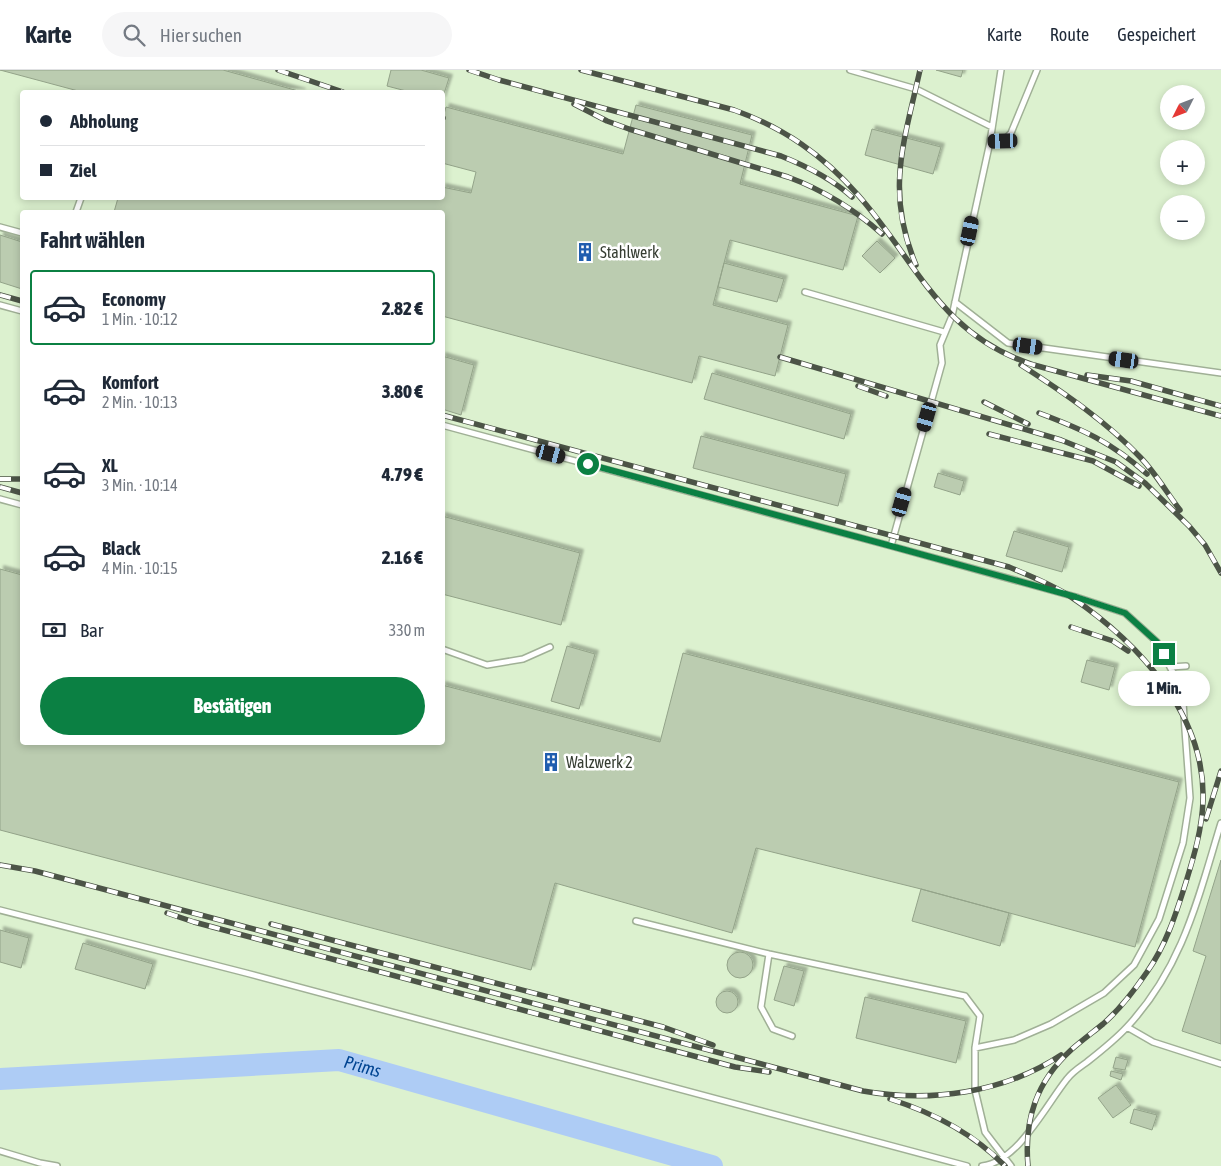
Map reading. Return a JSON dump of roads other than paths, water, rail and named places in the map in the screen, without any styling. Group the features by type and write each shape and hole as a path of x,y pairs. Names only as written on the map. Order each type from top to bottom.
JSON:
{"lane":[{"path":"850,70 916,89 992,127"},
{"path":"891,546 942,363 940,345 952,316 990,142 1001,70"},
{"path":"990,142 1003,141 1011,133 1037,70"},
{"path":"0,227 20,232"},
{"path":"805,292 944,332"},
{"path":"955,302 1008,343 1221,373"},
{"path":"0,305 20,310"},
{"path":"445,426 1076,597 1125,613 1157,642 1182,689 1190,798 1183,843 1159,919 1134,965 1104,993 1051,1024 1014,1040 975,1048"},
{"path":"0,499 20,504"},
{"path":"445,650 487,665 523,659 550,646"},
{"path":"1170,667 1186,666"},
{"path":"982,1166 1004,1157 1028,1134 1068,1077 1106,1047 1127,1027 1162,982 1180,947 1221,822"},
{"path":"0,910 967,1166"},
{"path":"636,921 769,954 965,996 980,1016 975,1048 975,1090 985,1132 1011,1166"},
{"path":"769,954 761,1007 773,1028 792,1036"},
{"path":"1127,1027 1153,1042 1221,1064"},
{"path":"0,1151 57,1166"}],"waterway":[{"name":"Prims","path":"0,1079 339,1060 712,1166"}],"railway":[{"path":"278,70 337,90"},
{"path":"469,70 499,80 781,156 818,173 852,197"},
{"path":"581,70 734,110 770,125 802,144 831,167 858,195 879,220 933,294 953,316 975,335 1002,352 1034,365 1221,416"},
{"path":"916,265 901,214 899,190 900,167 908,121 920,70"},
{"path":"574,104 607,121 629,129 801,182 838,201 882,234"},
{"path":"0,295 20,300"},
{"path":"780,357 1061,440 1116,462 1145,483 1189,526 1205,545 1221,573"},
{"path":"1021,365 1084,408 1114,432 1152,470 1180,510"},
{"path":"1087,375 1131,381 1221,406"},
{"path":"858,386 886,396"},
{"path":"984,402 1028,424"},
{"path":"1039,413 1070,425 1109,445 1147,474"},
{"path":"445,416 1009,567 1056,588 1096,615 1143,659 1163,684 1180,711 1193,739 1201,769 1203,801 1199,832 1192,862 1170,929 1154,962 1132,993 1115,1012 1059,1062 1041,1089 1035,1103 1028,1133 1028,1166"},
{"path":"989,434 1093,461 1139,486"},
{"path":"0,479 20,479"},
{"path":"0,487 20,492"},
{"path":"1071,627 1113,641 1128,651"},
{"path":"1206,819 1221,771"},
{"path":"0,865 35,871 863,1091 914,1096 966,1092 1015,1078 1039,1068 1061,1055"},
{"path":"167,913 194,922 735,1067 769,1072"},
{"path":"271,924 663,1027 713,1045"},
{"path":"890,1099 952,1125 993,1154 1005,1166"}],"place":[{"name":"Stahlwerk","path":"585,252"},
{"name":"Walzwerk 2","path":"551,762"}]}
